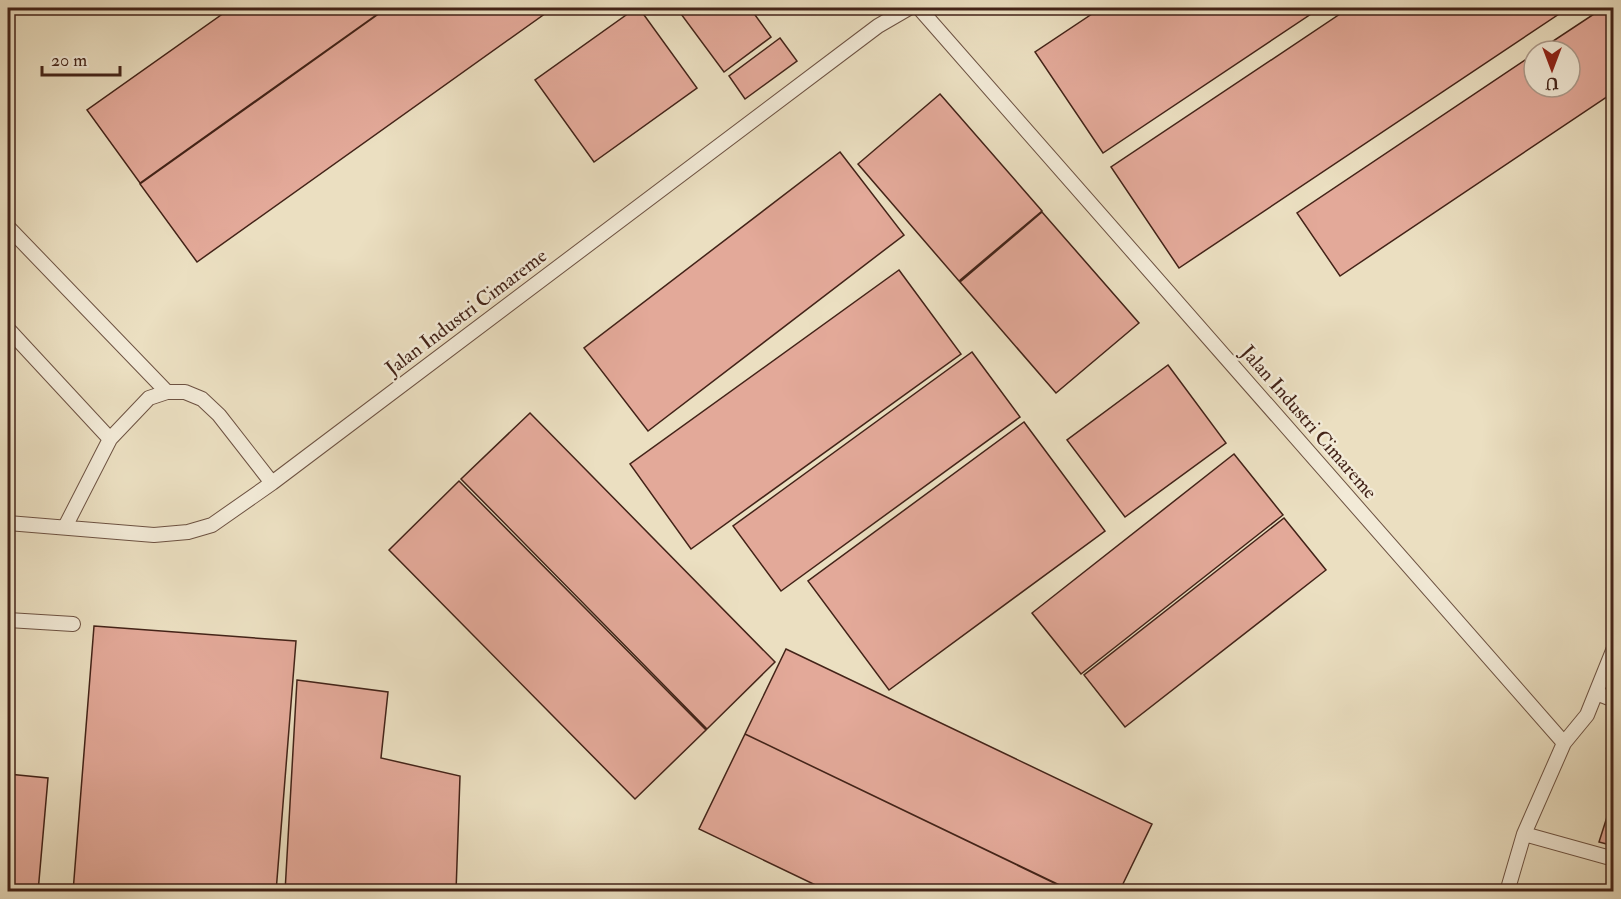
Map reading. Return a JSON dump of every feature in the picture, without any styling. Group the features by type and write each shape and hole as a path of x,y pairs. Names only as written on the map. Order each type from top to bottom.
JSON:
{"lane":[{"name":"Jalan Industri Cimareme","path":"8,523 154,535 188,532 212,525 272,483 878,26 909,8"},
{"name":"Jalan Industri Cimareme","path":"919,8 1564,743"},
{"path":"8,227 167,392"},
{"path":"8,329 110,439"},
{"path":"65,527 110,439 149,398 167,392 185,392 201,399 219,415 272,483"},
{"path":"8,620 73,624"},
{"path":"1507,891 1524,834 1564,743 1587,715 1614,648"},
{"path":"1596,693 1614,700"},
{"path":"1524,834 1614,859"}],"building":[{"path":"231,8 386,8 140,183 87,110"},
{"path":"387,8 553,8 197,262 140,184"},
{"path":"639,8 697,88 594,162 535,80"},
{"path":"689,8 750,8 771,37 724,72 681,14"},
{"path":"1101,8 1320,8 1103,153 1035,52"},
{"path":"1349,8 1568,8 1179,268 1111,167"},
{"path":"1603,8 1614,8 1614,92 1340,276 1297,213 1522,62 1522,99 1582,99 1582,39 1556,39"},
{"path":"780,38 797,61 745,99 729,76"},
{"path":"940,94 1042,211 959,281 858,164"},
{"path":"840,152 904,235 648,431 584,348"},
{"path":"1042,212 1139,323 1056,393 960,282"},
{"path":"899,270 961,354 691,549 630,464"},
{"path":"972,352 1020,417 781,591 733,526"},
{"path":"1168,365 1226,443 1125,517 1067,440"},
{"path":"530,413 775,662 707,729 461,479"},
{"path":"1024,422 1105,531 889,690 808,581"},
{"path":"1234,454 1283,515 1081,674 1032,613"},
{"path":"459,481 706,730 635,799 389,550"},
{"path":"1284,518 1326,570 1125,727 1084,675"},
{"path":"94,626 296,641 276,892 73,892"},
{"path":"786,649 1152,824 1119,892 1074,892 745,734"},
{"path":"297,680 388,692 381,758 460,776 456,892 285,892"},
{"path":"745,734 1073,892 830,892 699,829"},
{"path":"8,774 48,778 38,892 8,892"},
{"path":"1614,795 1614,846 1599,842"}]}
